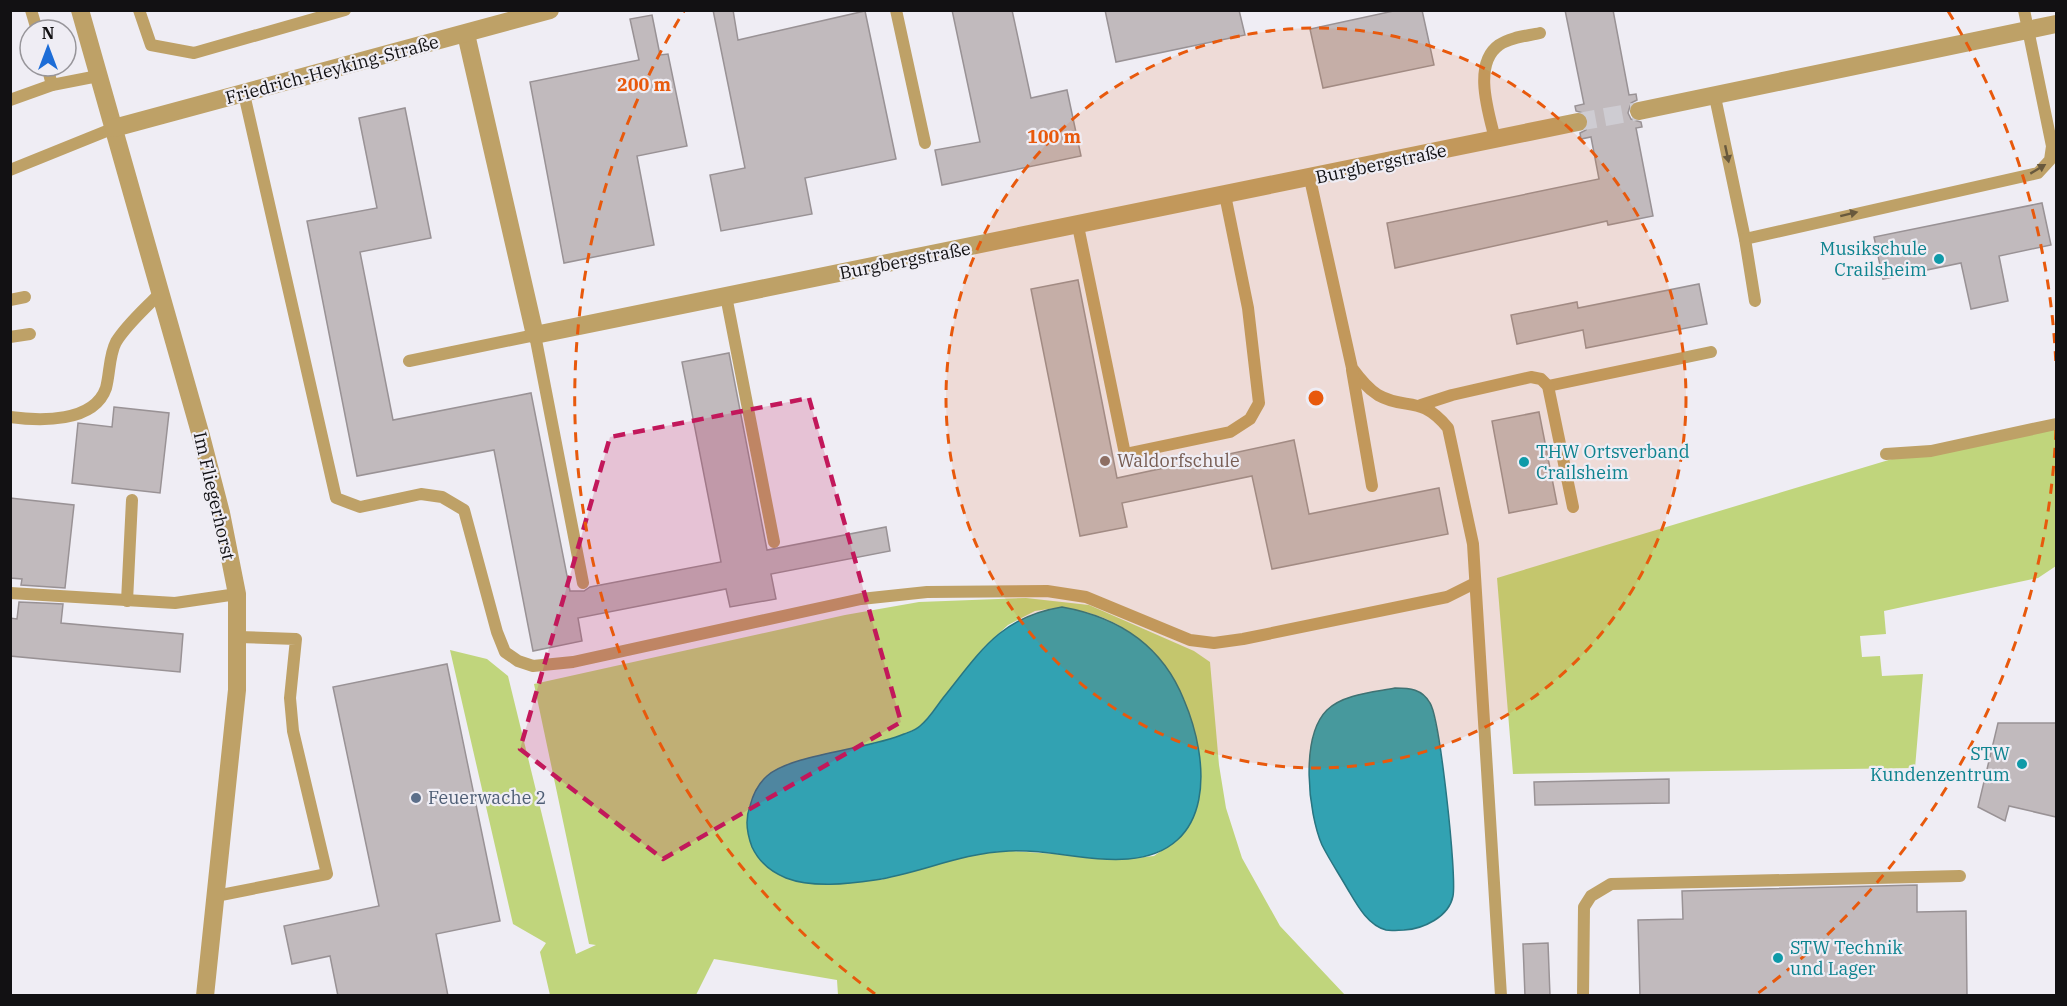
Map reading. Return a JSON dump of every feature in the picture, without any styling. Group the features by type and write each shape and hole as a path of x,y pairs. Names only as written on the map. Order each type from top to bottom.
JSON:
{"street":[{"name":"Im Fliegerhorst","path":"80,10 221,513 237,594 237,690 205,996"},
{"name":"Friedrich-Heyking-Straße","path":"114,128 550,10"},
{"path":"1639,111 2056,24"},
{"path":"466,34 535,335"},
{"name":"Burgbergstraße","path":"535,335 1310,179 1578,122"}],"lane":[{"path":"139,10 151,45 194,52 345,10"},
{"path":"896,10 925,143"},
{"path":"1744,239 2037,173 2050,160 2052,146 2024,10"},
{"path":"1495,140 1486,92 1488,60 1493,50 1501,44 1540,33"},
{"path":"10,100 52,86 98,76"},
{"path":"50,78 52,86"},
{"path":"244,94 336,498 360,507 421,494 442,497 464,510 497,632 506,652 518,661 533,666 573,662 861,599 927,592 1047,591 1086,597 1190,640 1214,643 1447,597 1475,583"},
{"path":"1714,97 1755,301"},
{"path":"10,170 114,128"},
{"path":"1310,179 1352,368 1372,486"},
{"path":"1078,226 1125,454 1230,432 1250,419 1259,403 1248,308 1225,195"},
{"path":"10,417 48,420 68,416 99,401 105,388 116,344 160,293"},
{"path":"726,296 774,542"},
{"path":"10,300 25,297"},
{"path":"10,337 30,334"},
{"path":"409,361 535,335 583,583"},
{"path":"1548,386 1711,352"},
{"path":"1352,368 1365,385 1380,396 1421,405 1436,414 1448,428 1473,544 1502,996"},
{"path":"1421,405 1452,395 1531,378 1541,379 1548,386 1573,507"},
{"path":"1886,454 1931,451 2056,423"},
{"path":"127,601 132,500"},
{"path":"10,593 176,603 237,594"},
{"path":"216,896 327,874 293,731 290,698 296,639 238,637"},
{"path":"1583,996 1584,907 1591,896 1611,884 1960,876"}],"highlighted area":[{"path":"809,398 901,722 663,859 520,749 610,437"}],"green space":[{"path":"2056,429 2056,566 2038,578 1884,611 1886,634 1860,636 1862,657 1880,656 1882,676 1923,674 1915,768 1513,774 1497,578 1892,459 1936,455"},
{"path":"1026,598 1089,605 1194,651 1210,662 1219,765 1226,808 1242,858 1280,926 1345,995 838,995 837,980 714,959 696,995 550,995 540,952 546,943 513,924 450,650 487,659 508,676 576,954 596,945 589,944 534,684 845,615 919,602","holes":["1062,607 1101,617 1122,627 1154,652 1179,838 1154,856 1126,859 1012,851 970,854 880,880 804,760 892,739 920,727 983,648 1008,625 1035,611"]}],"water":[{"path":"1062,607 1102,618 1136,637 1164,664 1175,681 1193,724 1199,750 1201,775 1199,800 1191,822 1178,840 1157,853 1128,859 1099,859 1009,851 974,855 892,877 842,884 796,881 775,873 762,862 752,847 747,821 754,793 767,776 778,768 794,762 872,744 917,729 993,639 1022,619"},
{"path":"1395,688 1419,692 1427,698 1434,715 1447,798 1454,883 1451,903 1434,921 1411,929 1386,930 1373,923 1363,913 1322,845 1313,814 1309,775 1313,738 1318,722 1327,710 1350,697"}],"building":[{"path":"713,10 733,10 738,40 865,11 896,159 805,178 812,214 721,231 710,175 745,168"},
{"path":"952,10 1012,10 1031,98 1067,90 1081,156 942,185 935,150 980,142"},
{"path":"1105,10 1239,10 1245,35 1116,62"},
{"path":"1398,10 1422,10 1434,65 1323,88 1310,29"},
{"path":"1565,10 1613,10 1629,95 1636,94 1637,100 1631,103 1628,113 1631,119 1641,122 1642,127 1636,128 1653,216 1608,225 1607,221 1395,268 1387,223 1599,179 1591,137 1581,139 1580,133 1586,130 1589,120 1586,114 1576,111 1575,106 1584,104"},
{"path":"652,15 660,55 668,54 687,146 637,156 654,245 564,263 530,82 639,60 630,19"},
{"path":"405,108 431,238 360,252 393,420 531,393 570,591 584,591 590,587 721,562 682,362 729,353 767,550 886,527 890,551 771,574 776,599 730,607 726,589 578,618 582,641 533,651 494,450 357,476 307,221 377,208 359,118"},
{"name":"Musikschule Crailsheim","path":"2042,203 2051,245 1999,256 2008,301 1971,309 1961,263 1883,279 1874,237"},
{"path":"1078,280 1117,478 1294,440 1309,514 1439,488 1448,534 1272,569 1252,476 1122,503 1127,527 1080,536 1031,289"},
{"path":"1699,284 1707,324 1586,348 1583,330 1517,344 1511,315 1577,302 1578,308"},
{"path":"114,407 169,413 160,493 72,483 78,423 112,427"},
{"name":"THW Ortsverband Crailsheim","path":"1539,412 1557,504 1509,513 1492,421"},
{"path":"10,498 74,505 65,588 21,585 22,579 10,578"},
{"path":"19,602 63,604 61,623 183,634 180,672 10,656 10,618 17,619"},
{"name":"Feuerwache 2","path":"447,664 500,921 436,934 448,996 338,996 330,956 292,964 284,926 379,906 333,687"},
{"name":"STW Kundenzentrum","path":"1998,723 2056,723 2056,817 2009,806 2005,821 1978,807"},
{"path":"1669,779 1669,803 1535,805 1534,782"},
{"name":"STW Technik und Lager","path":"1917,885 1917,912 1966,911 1967,996 1640,996 1638,920 1683,919 1682,891"},
{"path":"1548,943 1550,996 1525,996 1523,944"}],"tunnel":[{"path":"1578,122 1639,111"}],"place":[{"name":"Musikschule Crailsheim","path":"1939,259"},
{"name":"Waldorfschule","path":"1105,461"},
{"name":"THW Ortsverband Crailsheim","path":"1524,462"},
{"name":"STW Kundenzentrum","path":"2022,764"},
{"name":"Feuerwache 2","path":"416,798"},
{"name":"STW Technik und Lager","path":"1778,958"}]}
